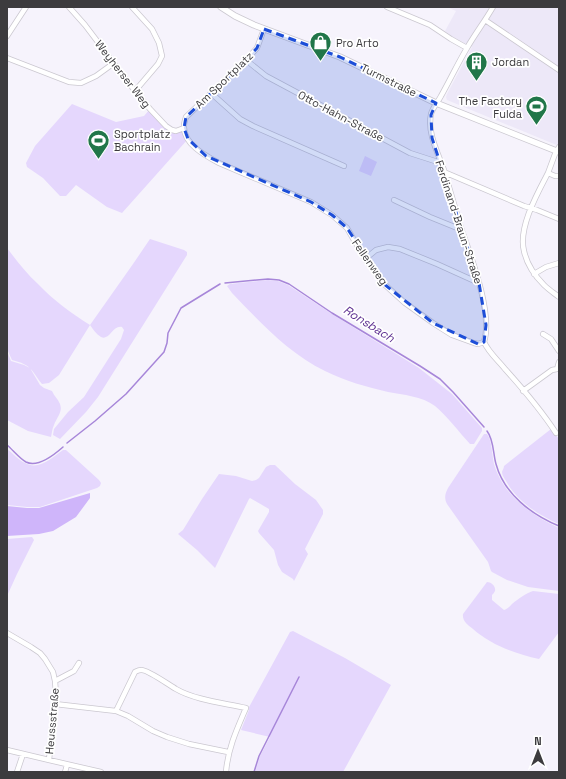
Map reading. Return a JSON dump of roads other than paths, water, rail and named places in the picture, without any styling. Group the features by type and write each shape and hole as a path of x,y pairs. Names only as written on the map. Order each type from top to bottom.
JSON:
{"main road":[{"name":"Turmstraße","path":"221,7 235,16 264,29 340,57 436,103 558,150"}],"street":[{"path":"7,36 26,7"},
{"name":"Weyherser Weg","path":"69,7 135,91 166,126 176,131 184,128"},
{"path":"132,7 152,29 159,43 162,56 158,64 135,91"},
{"path":"387,7 430,25 467,48"},
{"name":"Ferdinand-Braun-Straße","path":"484,342 486,317 479,283 432,138 430,122 436,103 441,97 467,48 494,7"},
{"path":"485,20 559,70"},
{"name":"Am Sportplatz","path":"184,128 186,117 257,48 264,29"},
{"path":"7,58 69,82 82,83 96,76 114,63"},
{"name":"Otto-Hahn-Straße","path":"246,60 266,76 410,153 441,163"},
{"path":"211,93 240,119 344,166"},
{"name":"Fellenweg","path":"184,128 188,139 195,148 206,156 311,202 332,215 347,228 365,259 384,284 404,303 452,334 474,343 478,344 484,342"},
{"path":"558,150 531,208 522,238 523,251 534,274 545,286 559,297"},
{"path":"444,172 524,206 559,219"},
{"path":"548,173 559,176"},
{"path":"394,200 462,230"},
{"path":"365,259 376,250 388,247 400,249 479,283"},
{"path":"534,274 546,267 559,264"},
{"path":"543,334 550,339 559,351"},
{"path":"484,342 489,352 500,362 548,420 556,433"},
{"path":"523,391 552,370 558,370 559,362"},
{"name":"Heussstraße","path":"7,633 40,653 49,665 55,681 55,704 49,760"},
{"name":"Heussstraße","path":"55,681 74,671 79,663"},
{"path":"116,711 135,672 138,670 144,670 191,696 246,708 228,752 226,772"},
{"path":"55,704 116,711 167,738 228,752"},
{"path":"7,750 101,772"},
{"path":"16,772 23,754"},
{"path":"64,772 67,764"}],"waterway":[{"name":"Ronsbach","path":"225,283 268,279 279,280 289,284 332,313 440,379 484,427"},
{"name":"Ronsbach","path":"67,443 126,394 164,352 168,333 181,308 220,284"},
{"name":"Ronsbach","path":"487,431 492,443 496,464 505,485 512,494 529,509 559,526"},
{"name":"Ronsbach","path":"7,445 23,460 31,463 46,460 63,447"},
{"path":"254,772 259,756 299,677"}],"place":[{"name":"Pro Arto","path":"321,62"},
{"name":"Jordan","path":"476,82"},
{"name":"The Factory Fulda","path":"537,126"},
{"name":"Sportplatz Bachrain","path":"98,160"}]}
